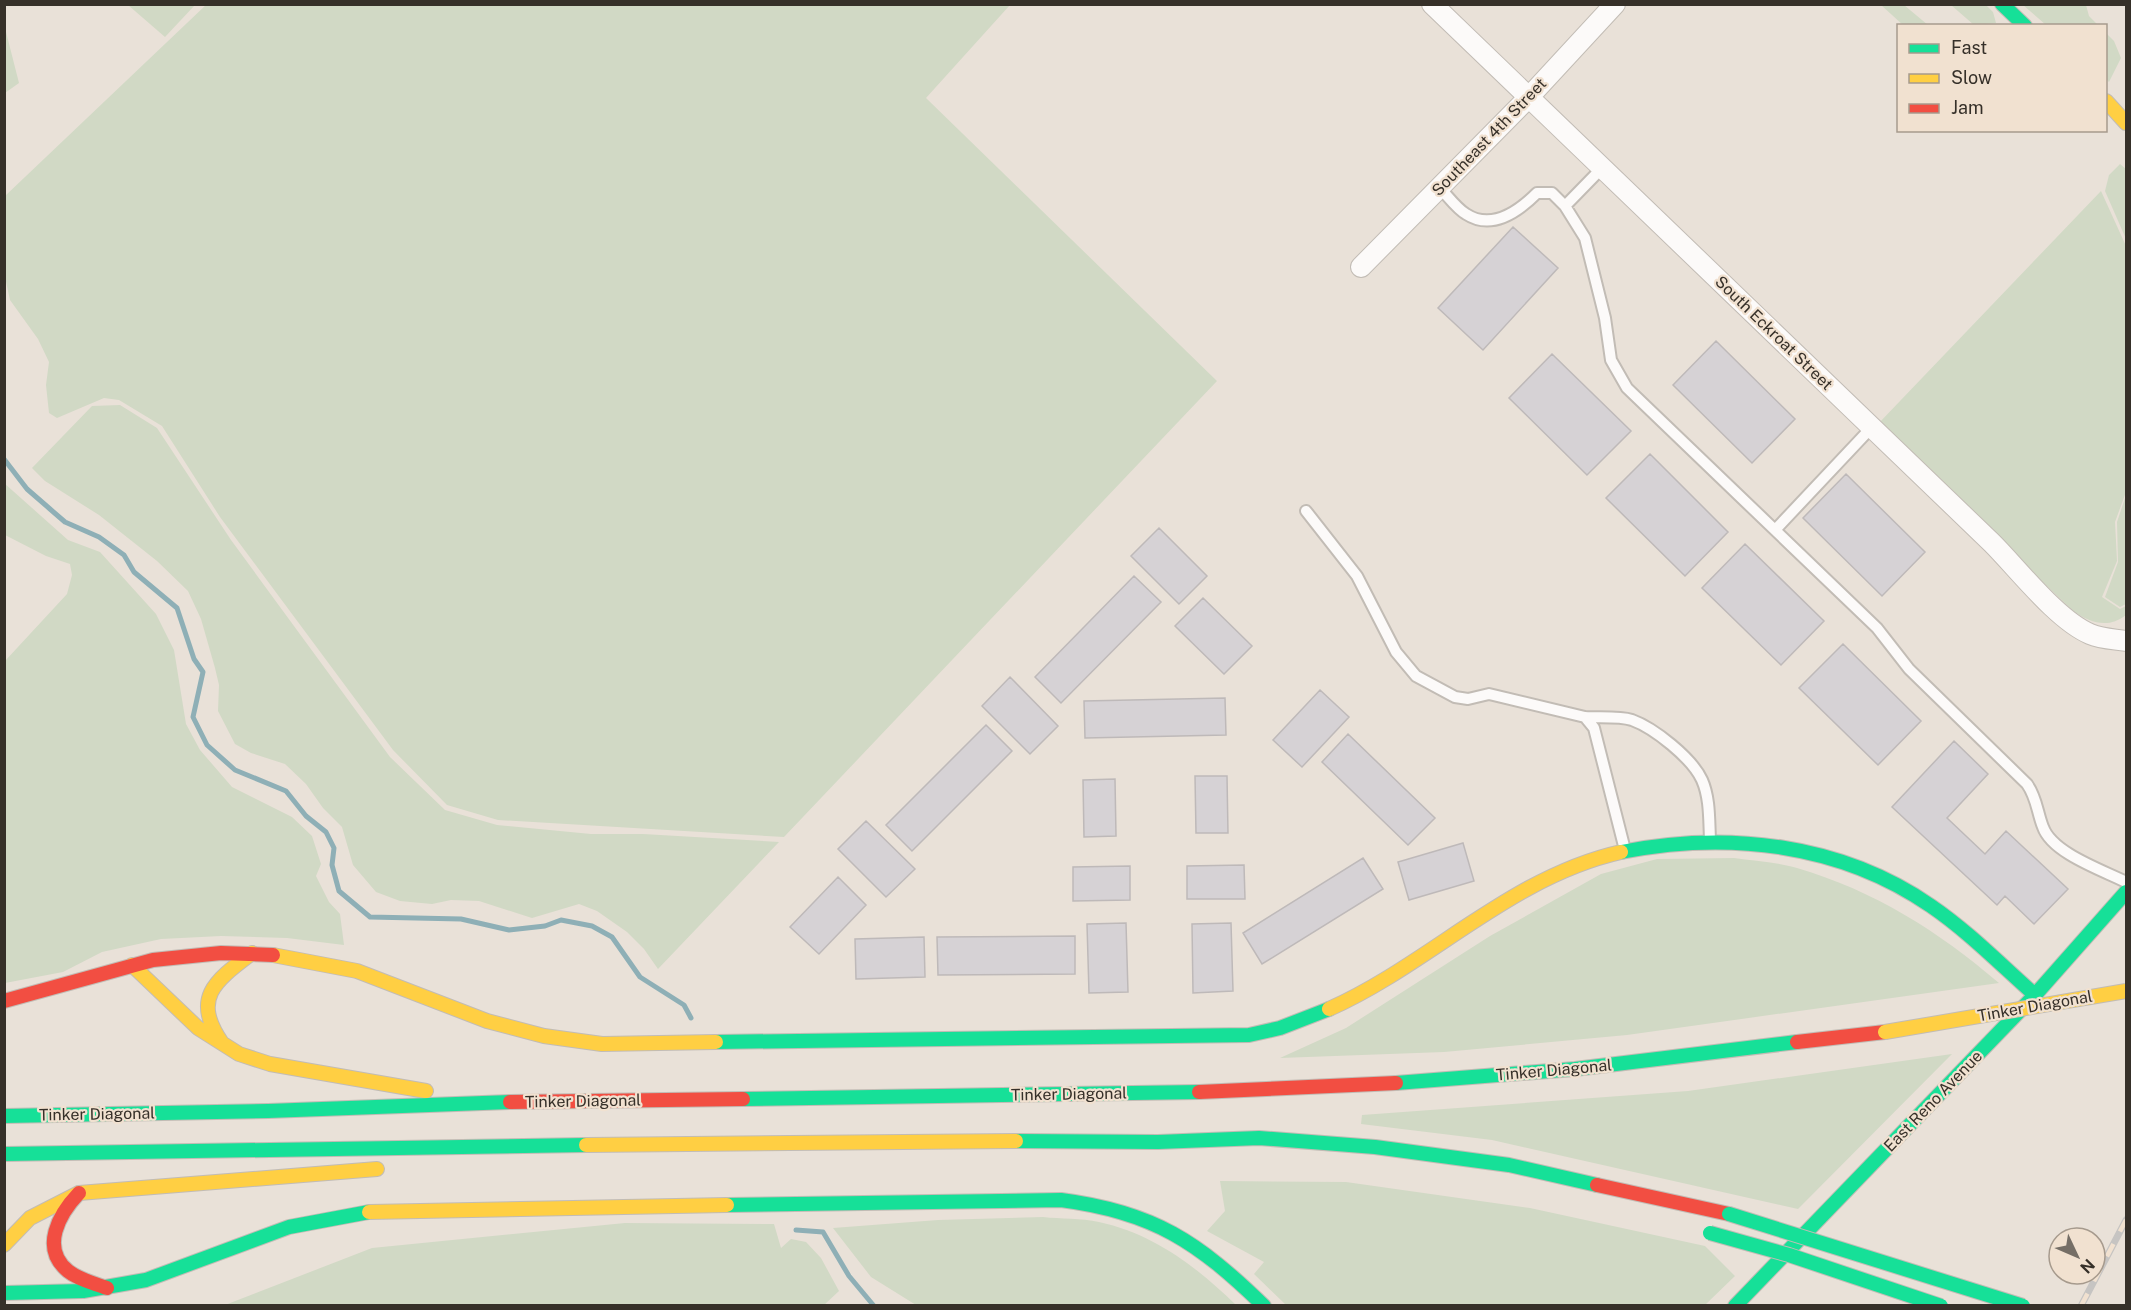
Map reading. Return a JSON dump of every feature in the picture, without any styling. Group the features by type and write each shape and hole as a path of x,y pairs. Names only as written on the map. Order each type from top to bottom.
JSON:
{"main road":[{"path":"2002,4 2023,24"},
{"path":"2107,102 2127,123"},
{"path":"4,1002 39,994 132,965 193,954 252,953 335,964 392,981 456,1009 512,1029 602,1044 1249,1035 1285,1028 1325,1013 1522,892 1573,867 1626,850 1710,839 1764,843 1804,850 1857,867 1927,904 1983,948 2035,995"},
{"name":"East Reno Avenue","path":"1735,1305 2035,995 2127,892"},
{"path":"223,1044 207,1020 207,1000 218,979 252,953"},
{"path":"132,965 198,1028 239,1054 270,1064 489,1102"},
{"name":"Tinker Diagonal","path":"4,1116 268,1111 489,1102 1235,1092 1421,1082 1575,1069 1768,1048 1885,1032 2127,991"},
{"path":"4,1154 888,1141 1158,1142 1259,1138 1375,1147 1509,1165 1729,1214 2023,1305"},
{"path":"1158,1142 1251,1153"},
{"path":"476,1161 701,1144"},
{"path":"4,1245 30,1218 79,1193 393,1168"},
{"path":"79,1193 63,1207 57,1219 54,1230 55,1250 66,1269 106,1288"},
{"path":"4,1293 48,1293 106,1288 176,1271 288,1227 374,1211 1061,1200 1122,1210 1173,1231 1216,1260 1264,1305"},
{"path":"1704,1231 1789,1255 1941,1305"}],"street":[{"name":"South Eckroat Street","path":"1432,4 1992,543 2060,614 2089,634 2127,641"},
{"name":"Southeast 4th Street","path":"1361,267 1529,97 1606,7"}],"lane":[{"path":"1565,206 1602,168"},
{"path":"1439,187 1466,214 1480,219 1506,218 1521,209 1537,193 1552,193 1565,206 1584,238 1605,318 1611,360 1627,388 1877,628 1909,669 2027,784 2036,798 2043,828 2055,846 2127,882"},
{"path":"1775,530 1872,427"},
{"path":"1306,511 1356,576 1396,652 1416,676 1455,698 1468,699 1489,694 1585,717 1631,720 1660,736 1685,758 1702,779 1709,804 1710,839"},
{"path":"1585,717 1593,728 1626,850"}],"green space":[{"path":"207,4 1010,5 926,98 1217,381 784,837 498,820 447,805 393,750 220,517 162,426 119,400 104,398 57,418 49,413 46,385 49,362 38,339 10,300 5,277 5,196"},
{"path":"128,5 195,5 165,37"},
{"path":"1881,5 1904,5 1927,24 1902,24"},
{"path":"1951,5 1986,5 1993,12 1996,23 1973,24"},
{"path":"2023,5 2086,5 2089,16 2097,24 2045,24"},
{"path":"4,24 19,83 5,93 4,93"},
{"path":"2107,34 2114,41 2121,58 2109,82 2107,80"},
{"path":"2120,164 2126,169 2126,239 2105,191 2109,175"},
{"path":"2101,191 2126,246 2126,492 2115,522 2117,561 2102,597 2120,609 2126,606 2126,615 2106,623 2086,619 2073,611 1878,424"},
{"path":"120,405 157,428 231,540 390,757 445,810 497,825 591,834 643,834 779,842 658,969 644,949 627,932 597,911 579,904 532,918 479,901 451,900 432,904 400,901 376,892 353,865 342,827 323,808 306,784 285,764 251,753 235,744 218,711 219,685 215,668 201,619 188,591 157,561 99,515 45,481 32,468 92,406"},
{"path":"4,483 68,540 100,552 156,614 174,650 186,724 200,750 232,787 292,817 312,836 321,864 316,876 329,902 340,914 344,945 287,938 221,936 161,939 102,952 63,972 5,983 5,661 67,594 72,575 70,564 46,556 5,535"},
{"path":"2126,495 2126,604 2120,607 2105,597 2118,562 2117,522"},
{"path":"1734,858 1790,866 1853,888 1929,930 1999,983 1627,1035 1444,1052 1280,1058 1346,1028 1490,936 1601,874 1657,859"},
{"path":"1952,1054 1798,1209 1492,1140 1361,1124 1362,1115 1688,1091"},
{"path":"1220,1181 1346,1182 1530,1208 1705,1246 1735,1276 1705,1305 1286,1305 1254,1274 1264,1262 1207,1231 1225,1211"},
{"path":"1043,1217 1092,1221 1119,1227 1138,1235 1190,1265 1236,1305 916,1305 871,1277 833,1228 938,1220"},
{"path":"625,1223 774,1224 781,1248 791,1239 806,1242 821,1258 839,1291 823,1306 225,1305 372,1248"}],"building":[{"path":"1513,227 1558,268 1483,350 1438,308"},
{"path":"1716,341 1795,419 1752,463 1673,385"},
{"path":"1552,354 1631,431 1587,475 1509,398"},
{"path":"1650,454 1728,532 1685,576 1606,498"},
{"path":"1846,474 1925,552 1882,596 1803,518"},
{"path":"1159,528 1207,576 1179,604 1131,556"},
{"path":"1745,544 1824,621 1781,665 1702,588"},
{"path":"1134,576 1161,602 1061,703 1035,677"},
{"path":"1203,598 1252,646 1224,674 1175,626"},
{"path":"1843,644 1921,721 1878,765 1799,688"},
{"path":"1010,677 1058,726 1030,754 982,706"},
{"path":"1320,690 1349,717 1302,767 1273,740"},
{"path":"1225,698 1226,735 1085,738 1084,701"},
{"path":"986,725 1012,751 912,851 886,825"},
{"path":"1348,734 1435,818 1408,845 1322,762"},
{"path":"1954,741 1988,774 1947,818 1985,854 2006,831 2068,889 2034,924 2005,896 1997,905 1892,807"},
{"path":"1195,776 1227,776 1228,833 1196,833"},
{"path":"1115,779 1116,836 1084,837 1083,780"},
{"path":"866,821 915,869 886,897 838,849"},
{"path":"1463,843 1474,881 1409,900 1398,862"},
{"path":"1363,858 1383,889 1262,964 1243,933"},
{"path":"1244,865 1245,899 1187,899 1187,866"},
{"path":"1130,866 1130,900 1073,901 1073,867"},
{"path":"838,877 866,905 819,954 790,927"},
{"path":"1126,923 1128,992 1089,993 1087,924"},
{"path":"1231,923 1233,991 1193,993 1192,924"},
{"path":"1075,936 1075,974 938,975 937,937"},
{"path":"924,937 925,977 856,979 855,939"}],"waterway":[{"path":"4,459 27,489 65,522 99,537 124,555 134,572 177,608 194,659 203,672 193,717 207,745 235,770 286,791 306,816 326,832 334,848 332,865 339,891 370,917 461,919 509,930 545,926 561,920 592,926 612,937 640,977 684,1005 691,1018"},
{"path":"796,1230 823,1232 849,1276 874,1306"}],"railway":[{"path":"2081,1306 2126,1220"}],"traffic: fast":[{"path":"2002,4 2023,24"},
{"path":"1621,852 1701,843 1742,843 1821,856 1859,868 1896,885 1945,916 2035,995"},
{"path":"1735,1306 2035,995 2126,892"},
{"path":"716,1042 1249,1035 1280,1028 1329,1009"},
{"path":"1396,1083 1575,1069 1797,1042"},
{"path":"743,1099 1199,1092"},
{"path":"4,1116 268,1111 510,1102"},
{"path":"1016,1141 1158,1142 1259,1138 1375,1147 1509,1165 1597,1185"},
{"path":"4,1154 586,1145"},
{"path":"727,1205 1061,1200 1094,1205 1149,1222 1173,1234 1218,1264 1264,1306"},
{"path":"4,1293 83,1291 146,1280 289,1227 369,1212"},
{"path":"1729,1214 2023,1306"},
{"path":"1710,1233 1789,1255 1941,1306"}],"traffic: slow":[{"path":"2107,102 2126,123"},
{"path":"1329,1009 1402,969 1506,901 1543,881 1581,864 1621,852"},
{"path":"222,1043 208,1014 208,1002 218,982 252,953"},
{"path":"273,955 357,971 487,1021 544,1036 602,1044 716,1042"},
{"path":"132,965 198,1028 239,1054 270,1064 426,1091"},
{"path":"1885,1032 2126,991"},
{"path":"586,1145 1016,1141"},
{"path":"4,1245 30,1218 79,1193 377,1169"},
{"path":"369,1212 727,1205"}],"traffic: jam":[{"path":"4,1001 153,960 221,953 273,955"},
{"path":"1797,1042 1885,1032"},
{"path":"1199,1092 1396,1083"},
{"path":"510,1102 743,1099"},
{"path":"1597,1185 1729,1214"},
{"path":"79,1193 59,1221 54,1242 55,1252 60,1262 72,1274 107,1288"}]}
